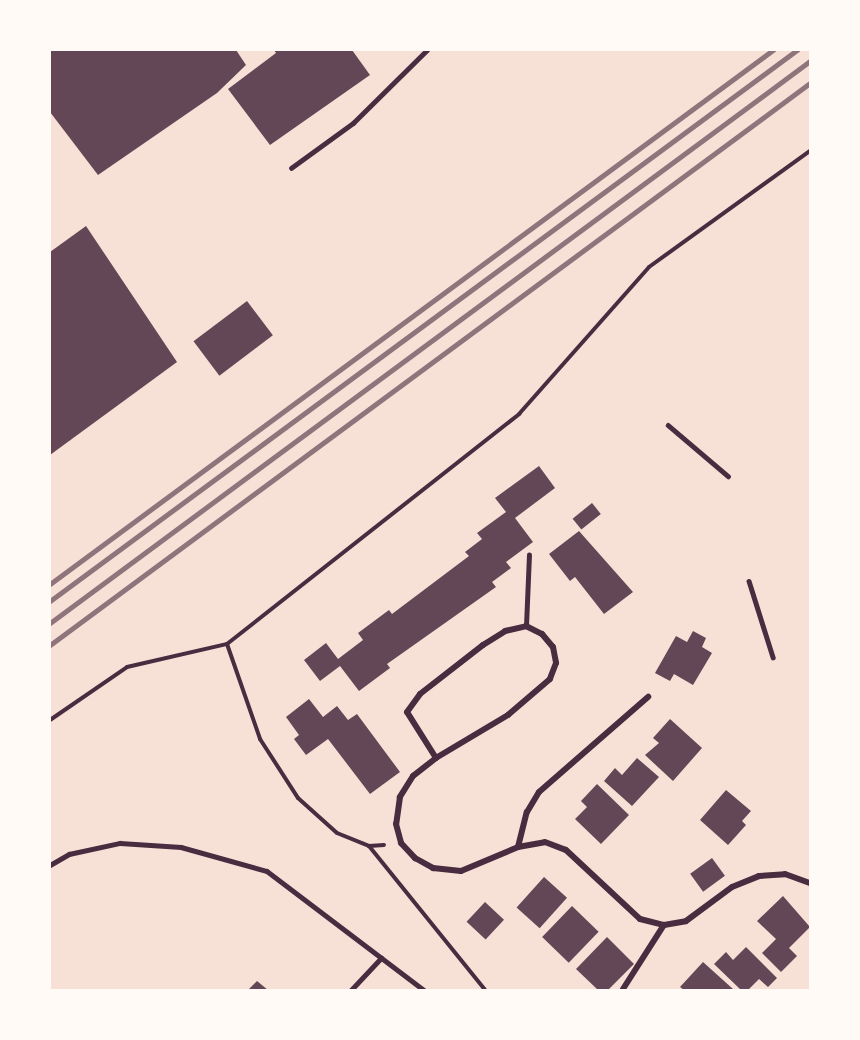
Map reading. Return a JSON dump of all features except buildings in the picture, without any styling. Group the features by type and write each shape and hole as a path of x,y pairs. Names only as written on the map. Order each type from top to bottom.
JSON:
{"street":[{"path":"436,758 407,712 420,694 483,645 505,631 526,626 542,634 553,647 556,663 550,680 508,715 436,758 413,776 400,797 396,824 401,843 433,868 461,871 518,846 545,842 566,850 640,919 664,925 686,921 732,887 759,876 785,874 810,883"},
{"path":"518,846 527,812 539,792 648,697"},
{"path":"623,989 664,925"}],"lane":[{"path":"291,168 353,123 427,50"},
{"path":"668,425 728,476"},
{"path":"526,626 529,555"},
{"path":"749,581 773,657"},
{"path":"50,865 69,854 120,843 181,847 267,871 424,990"},
{"path":"351,990 381,958"}],"path":[{"path":"50,720 127,667 227,645 519,414 649,267 810,152"},
{"path":"227,645 260,739 298,798 337,833 369,846 401,843"},
{"path":"369,846 485,990"}],"railway":[{"path":"50,584 773,50"},
{"path":"50,601 797,50"},
{"path":"50,623 810,61"},
{"path":"50,645 810,83"}]}
